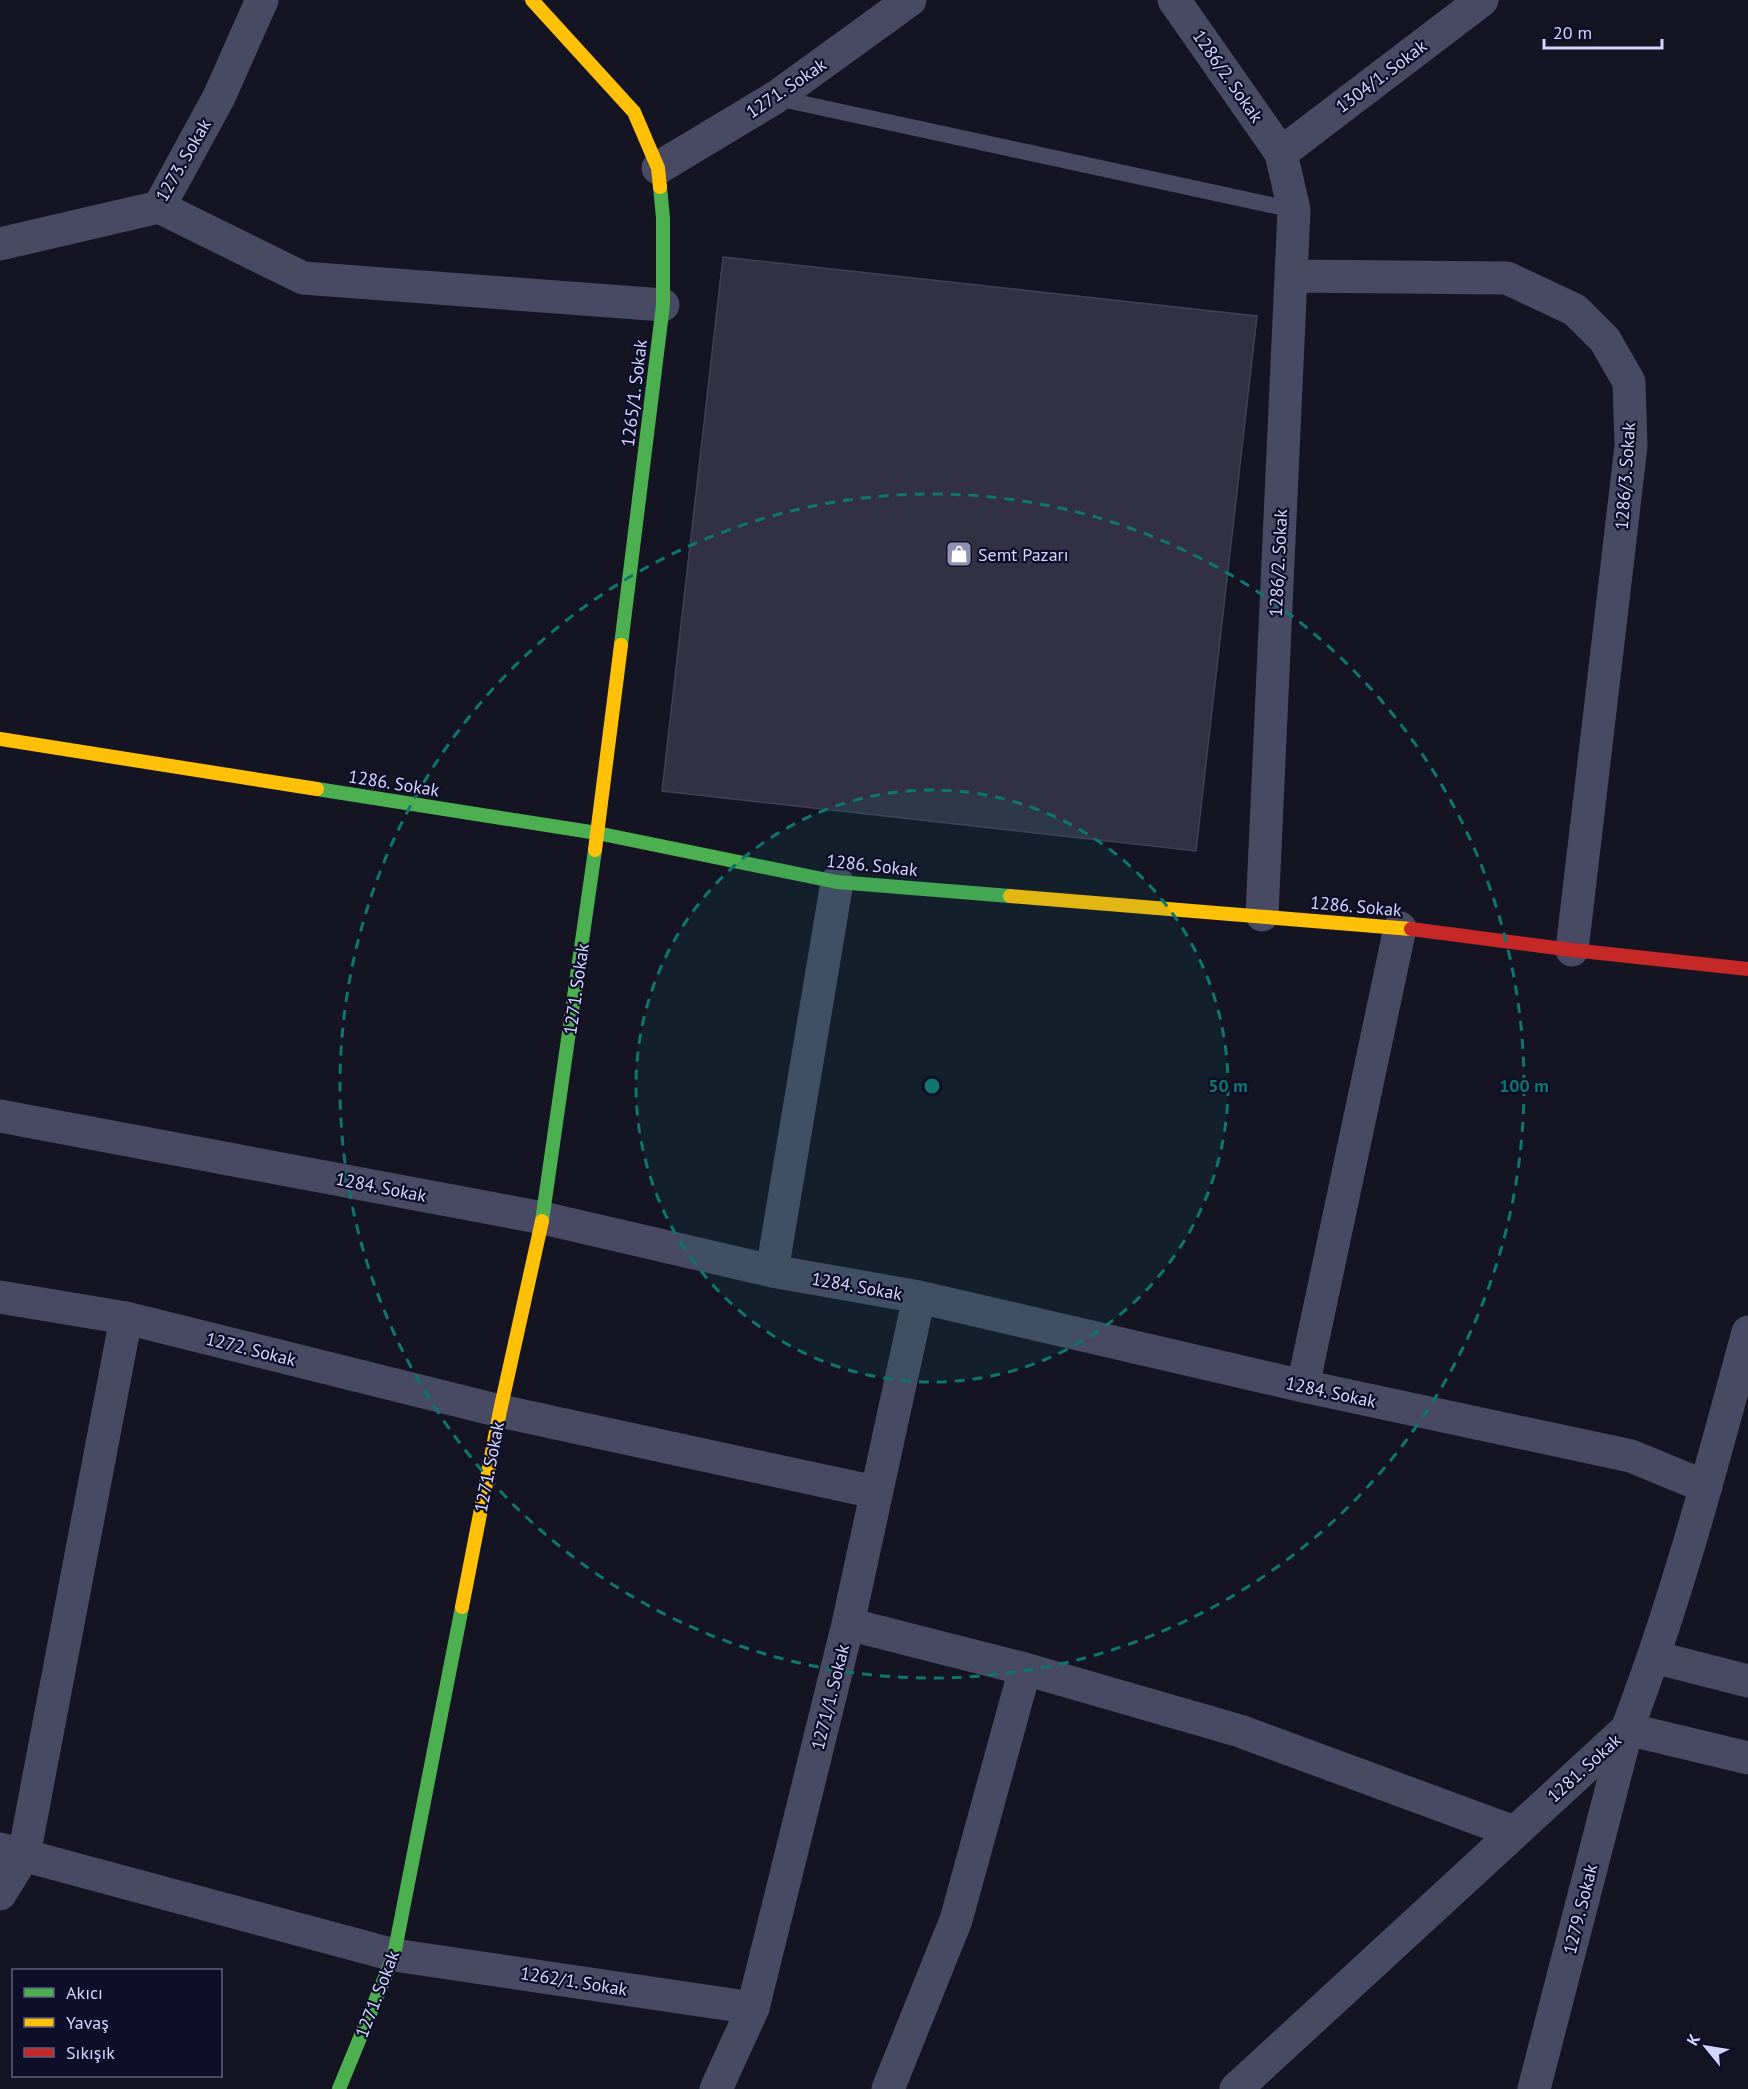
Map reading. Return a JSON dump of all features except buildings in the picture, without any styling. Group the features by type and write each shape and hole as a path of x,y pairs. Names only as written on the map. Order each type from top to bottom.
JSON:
{"street":[{"name":"1273. Sokak","path":"0,244 159,207 219,97 262,0"},
{"name":"1265/1. Sokak","path":"532,0 634,112 658,168 663,218 663,305 597,833"},
{"name":"1271. Sokak","path":"658,168 776,98 910,0"},
{"name":"1286/2. Sokak","path":"1174,0 1281,153 1294,210 1262,915"},
{"name":"1304/1. Sokak","path":"1281,153 1482,0"},
{"path":"159,207 303,278 663,305"},
{"name":"1286/3. Sokak","path":"1291,276 1507,278 1575,310 1605,340 1629,382 1631,446 1572,950"},
{"name":"1286. Sokak","path":"0,740 597,833 837,882 1400,928 1748,969"},
{"name":"1271. Sokak","path":"339,2089 394,1954 500,1411 543,1218 597,833"},
{"path":"772,1271 837,882"},
{"path":"1303,1386 1400,928"},
{"name":"1284. Sokak","path":"0,1116 543,1218 772,1271 919,1297 1303,1386 1631,1456 1706,1487"},
{"name":"1271/1. Sokak","path":"716,2089 753,2008 848,1624 919,1297"},
{"name":"1272. Sokak","path":"0,1298 126,1318 500,1411 875,1492"},
{"path":"0,1894 12,1852 126,1318"},
{"name":"1281. Sokak","path":"1236,2089 1627,1729 1654,1658 1706,1487 1748,1332"},
{"path":"848,1624 1025,1668 1240,1731 1514,1832"},
{"path":"1654,1658 1748,1681"},
{"path":"888,2089 956,1920 1025,1668"},
{"path":"1627,1729 1748,1758"},
{"name":"1279. Sokak","path":"1534,2089 1627,1729"},
{"name":"1262/1. Sokak","path":"12,1852 394,1954 753,2008"}],"lane":[{"path":"776,98 1294,210"}],"traffic: fast":[{"path":"621,645 663,305 663,218 660,187"},
{"path":"317,789 597,833 837,882 1010,896"},
{"path":"542,1221 595,850"},
{"path":"339,2089 394,1955 462,1607"}],"traffic: slow":[{"path":"532,0 634,112 658,168 660,187"},
{"path":"595,850 621,645"},
{"path":"0,739 317,789"},
{"path":"1010,896 1411,929"},
{"path":"462,1607 500,1411 542,1221"}],"traffic: jam":[{"path":"1411,929 1572,950 1748,969"}],"place":[{"name":"Semt Pazarı","path":"959,554"}]}
